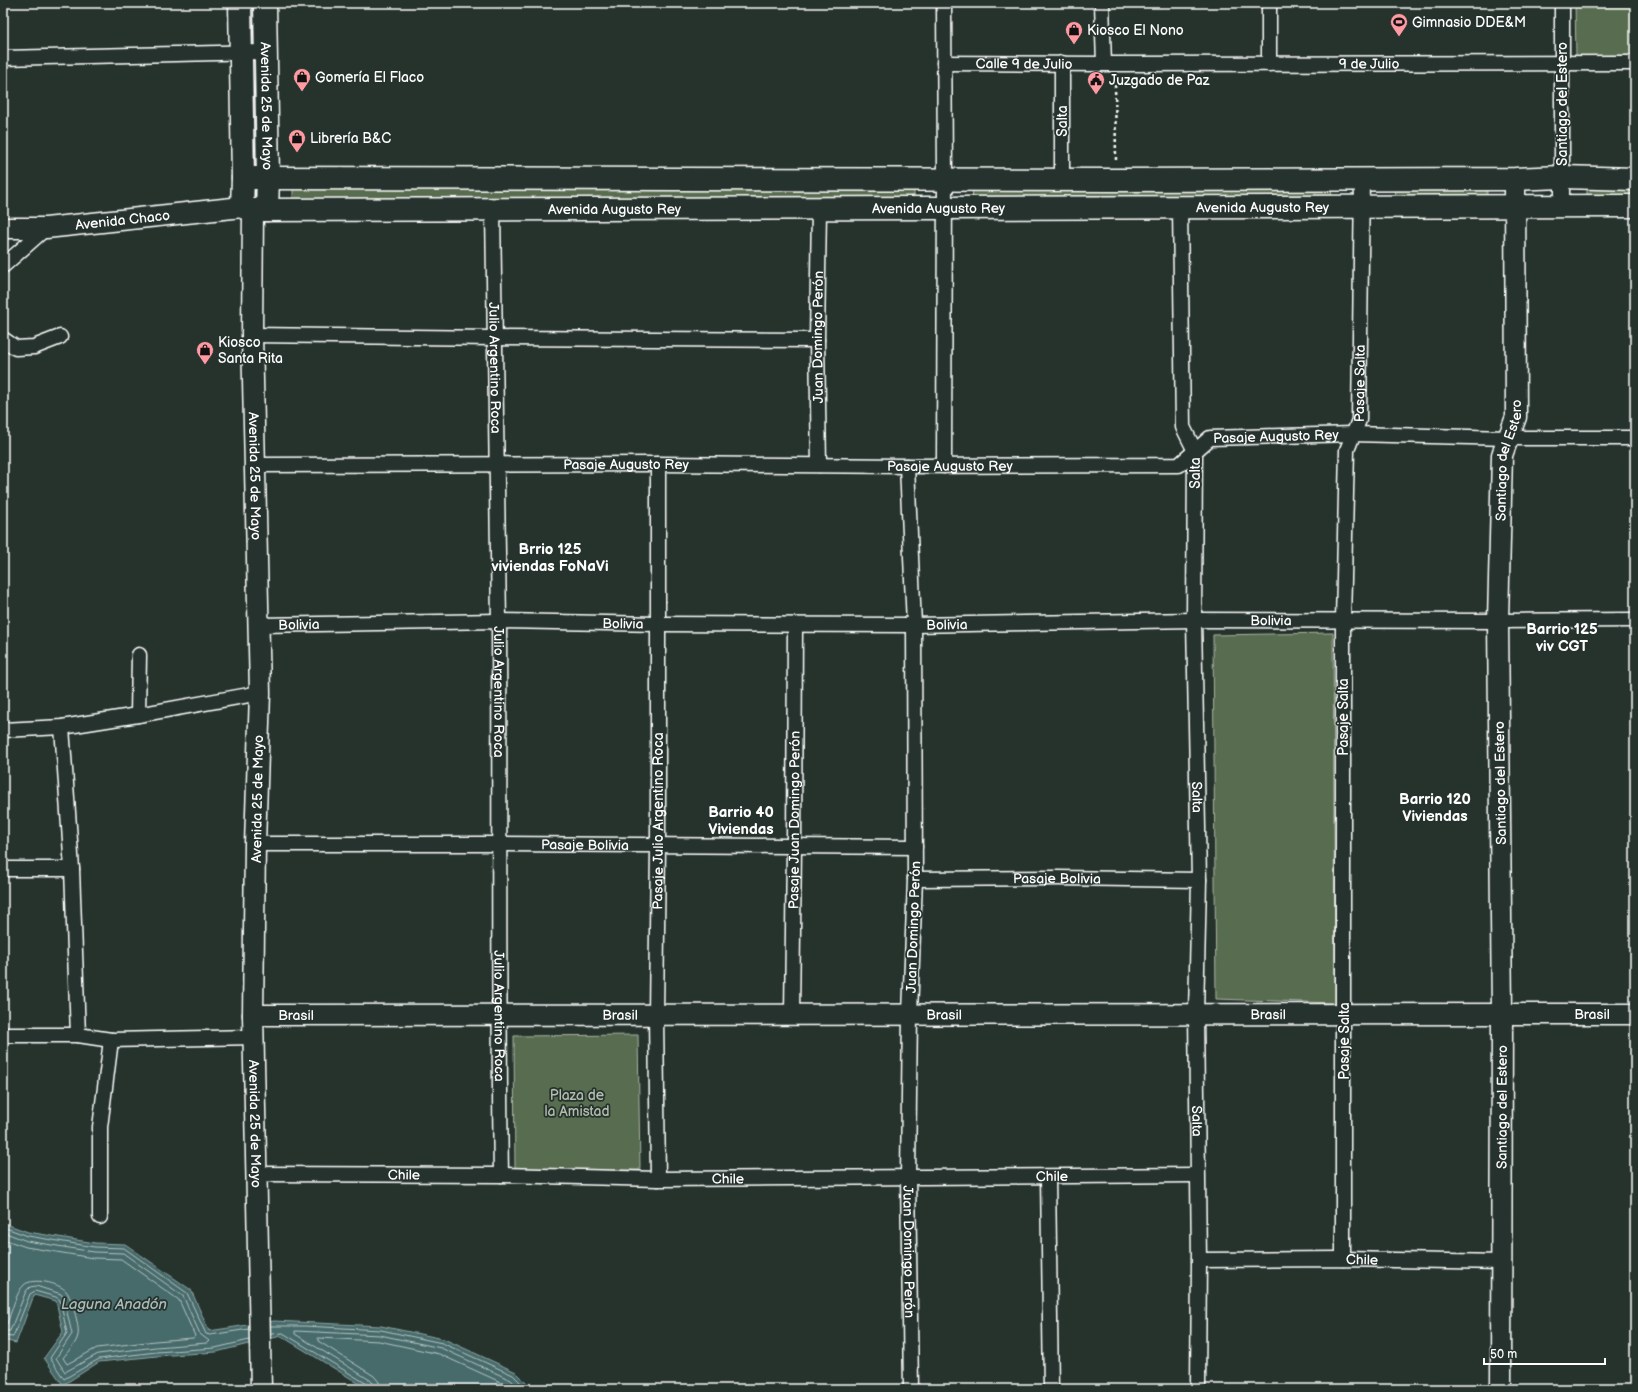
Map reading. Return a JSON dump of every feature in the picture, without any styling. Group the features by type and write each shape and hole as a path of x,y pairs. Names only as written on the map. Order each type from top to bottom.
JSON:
{"main road":[{"name":"Avenida 25 de Mayo","path":"240,3 243,178 254,209"},
{"name":"Avenida 25 de Mayo","path":"254,209 268,178 265,3"},
{"name":"Avenida Augusto Rey","path":"243,178 1062,180 1362,178 1515,179 1562,177 1635,178"},
{"name":"Avenida Augusto Rey","path":"254,209 493,210 1515,207 1562,205 1635,206"}],"street":[{"path":"944,3 944,466"},
{"path":"1102,3 1104,64"},
{"path":"1269,3 1269,64"},
{"name":"Santiago del Estero","path":"1562,3 1562,205"},
{"path":"3,58 266,52"},
{"name":"Calle 9 de Julio","path":"944,63 1104,64"},
{"name":"Salta","path":"1062,63 1062,180"},
{"name":"9 de Julio","path":"1104,64 1635,63"},
{"name":"Pasaje Salta","path":"1343,1259 1343,621 1347,450 1359,420 1362,178"},
{"name":"Santiago del Estero","path":"1501,1389 1502,1013 1498,621 1502,455 1516,418 1515,179"},
{"name":"Salta","path":"1180,208 1183,427 1195,451 1194,620 1199,880 1196,1014 1199,1260 1198,1389"},
{"name":"Avenida Chaco","path":"3,228 46,228 254,209"},
{"name":"Avenida 25 de Mayo","path":"254,209 252,335 260,693 255,844 254,1037 258,1174 261,1389"},
{"name":"Juan Domingo Perón","path":"819,209 817,340 819,465"},
{"name":"Julio Argentino Roca","path":"493,210 498,621 498,844 501,1175"},
{"path":"3,266 46,228"},
{"path":"252,335 817,340"},
{"path":"3,339 16,348 34,347 60,336"},
{"name":"Pasaje Augusto Rey","path":"255,465 1179,465 1210,438 1353,434 1508,438 1635,438"},
{"name":"Pasaje Julio Argentino Roca","path":"658,464 658,846 656,1015 658,1179"},
{"name":"Juan Domingo Perón","path":"907,466 914,625 915,847 910,1014 908,1176 911,1389"},
{"name":"Bolivia","path":"259,625 498,621 658,624 914,625 1194,620 1635,620"},
{"name":"Pasaje Juan Domingo Perón","path":"792,1015 794,625"},
{"path":"138,715 139,655"},
{"path":"3,730 62,727 260,693"},
{"path":"62,727 72,869 78,1035"},
{"name":"Pasaje Bolivia","path":"255,844 915,847"},
{"path":"3,869 72,869"},
{"name":"Pasaje Bolivia","path":"915,879 1057,878 1199,880"},
{"name":"Brasil","path":"254,1015 1344,1013 1635,1014"},
{"path":"3,1035 78,1035 111,1040 254,1037"},
{"path":"100,1217 100,1127 111,1040"},
{"name":"Chile","path":"258,1174 501,1175 658,1179 1198,1175"},
{"path":"1048,1177 1051,1389"},
{"name":"Chile","path":"1199,1260 1343,1259 1501,1262"}],"path":[{"path":"1104,64 1115,77 1116,180"}],"green space":[{"path":"1575,3 1635,3 1635,55 1576,56"},
{"path":"249,81 261,81 260,168 248,168"},
{"path":"914,186 914,201 293,202 293,187"},
{"path":"1395,186 1487,187 1487,199 1396,199"},
{"path":"1587,187 1635,187 1635,197 1587,197"},
{"path":"972,188 1331,188 1332,198 973,199"},
{"path":"1333,633 1335,1003 1216,999 1213,635"},
{"name":"Plaza de la Amistad","path":"638,1035 640,1170 515,1171 514,1036"}],"water":[{"name":"Laguna Anadón","path":"3,1223 28,1232 95,1243 125,1244 191,1290 209,1331 274,1321 381,1326 444,1339 516,1372 533,1389 368,1389 281,1336 216,1352 99,1362 63,1385 44,1358 63,1332 56,1301 34,1295 16,1343 3,1340"}],"place":[{"name":"Gimnasio DDE&M","path":"1399,37"},
{"name":"Kiosco El Nono","path":"1074,45"},
{"name":"Gomería El Flaco","path":"302,92"},
{"name":"Juzgado de Paz","path":"1096,95"},
{"name":"Librería B&C","path":"297,153"},
{"name":"Kiosco Santa Rita","path":"205,365"}],"district":[{"name":"Brrio 125 viviendas FoNaVi","path":"550,558"},
{"name":"Barrio 125 viv CGT","path":"1562,638"},
{"name":"Barrio 120 Viviendas","path":"1435,808"},
{"name":"Barrio 40 Viviendas","path":"741,820"}]}
